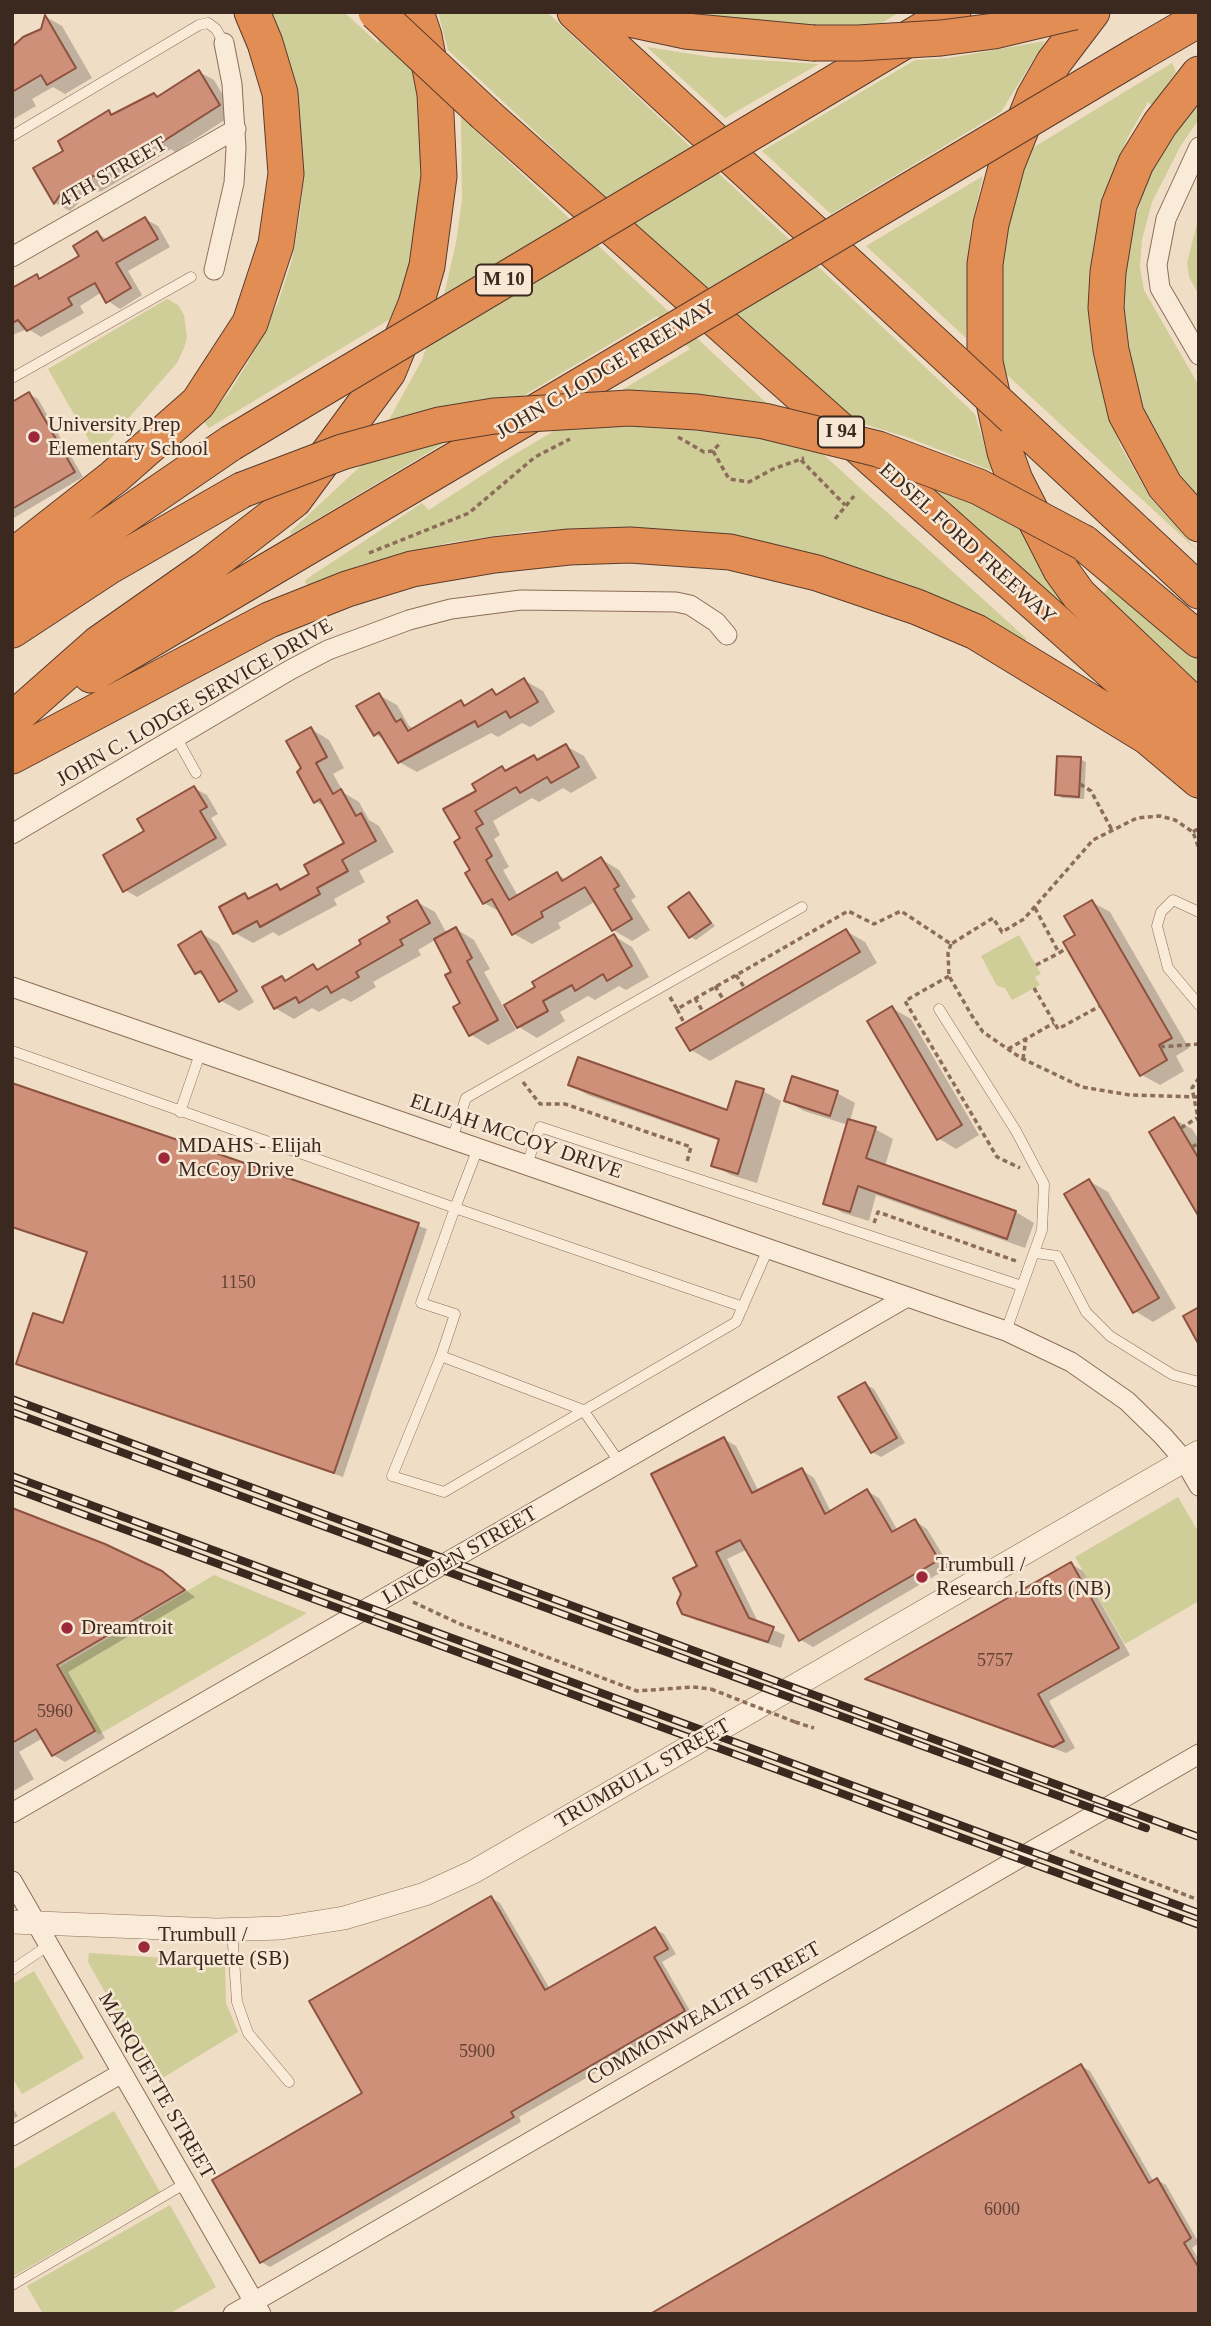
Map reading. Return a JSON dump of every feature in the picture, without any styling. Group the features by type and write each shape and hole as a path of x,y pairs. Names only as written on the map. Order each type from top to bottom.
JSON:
{"highway":[{"path":"12,557 114,477 198,403 250,323 276,244 286,174 280,93 265,43 252,12"},
{"name":"EDSEL FORD FREEWAY","path":"376,12 485,114 1199,748"},
{"path":"12,721 98,644 205,569 294,500 388,372 416,304 426,266 439,176 435,94 424,36 416,12"},
{"path":"575,12 1199,591"},
{"path":"596,12 685,31 769,41 858,43 994,31 1074,12"},
{"name":"M 10","path":"12,593 232,443 953,12"},
{"path":"1092,12 1054,62 1034,97 1007,164 996,203 985,264 985,362 1004,452 1015,480 1061,570 1079,595 1199,709"},
{"name":"JOHN C LODGE FREEWAY","path":"12,721 323,544 661,338 1199,19"},
{"path":"1199,74 1160,124 1136,163 1127,184 1119,205 1108,272 1106,308 1111,350 1126,414 1165,486 1199,524"},
{"path":"12,630 108,568 242,490 342,452 461,421 494,416 629,408 697,412 764,421 878,449 979,487 1084,543 1199,640"},
{"path":"12,756 330,590 412,569 531,551 630,545 730,552 817,573 917,607 976,632 1147,737 1199,779"}],"street":[{"path":"214,270 234,183 236,129 224,43"},
{"name":"4TH STREET","path":"12,257 236,129"},
{"path":"1199,147 1178,186 1158,251 1160,288 1199,355"},
{"name":"JOHN C. LODGE SERVICE DRIVE","path":"12,834 328,650 381,629 451,609 535,599 676,602 690,605 716,621 727,635"},
{"name":"ELIJAH MCCOY DRIVE","path":"12,987 1006,1331 1047,1349 1102,1381 1191,1456 1199,1486"},
{"name":"LINCOLN STREET","path":"12,1813 907,1297"},
{"name":"TRUMBULL STREET","path":"36,1923 232,1930 312,1924 364,1913 425,1894 473,1872 1191,1456"},
{"name":"COMMONWEALTH STREET","path":"233,2314 257,2308 1199,1754"},
{"name":"MARQUETTE STREET","path":"12,1881 257,2308"},
{"path":"12,1922 36,1923"},
{"path":"12,2136 122,2073"}],"lane":[{"path":"12,136 199,25 208,23 216,29 224,43"},
{"path":"12,378 191,277"},
{"path":"176,737 196,773"},
{"path":"1199,912 1173,900 1161,912 1157,926 1168,968 1199,1005"},
{"path":"452,1139 466,1098 802,907"},
{"path":"939,1009 1038,1168 1044,1184 1046,1206 1036,1253 1006,1331"},
{"path":"12,1051 743,1307"},
{"path":"180,1112 201,1051"},
{"path":"527,1164 540,1127 1023,1286"},
{"path":"478,1148 421,1303 454,1314 441,1356 392,1476 443,1492 736,1322 768,1249"},
{"path":"1036,1253 1057,1256 1086,1312 1111,1336 1173,1376 1199,1382"},
{"path":"441,1356 583,1410 620,1464"},
{"path":"232,1930 237,2002 248,2033 289,2082"},
{"path":"12,1970 49,1945"},
{"path":"12,2285 186,2183"}],"path":[{"path":"665,436 678,437 693,448 713,451"},
{"path":"366,554 469,513 535,457 574,437"},
{"path":"713,451 724,438"},
{"path":"713,451 729,480 750,482 773,469 808,456"},
{"path":"802,460 845,505"},
{"path":"835,519 854,496"},
{"path":"1080,784 1091,791 1112,830"},
{"path":"1196,1098 1130,1095 1082,1087 1023,1059 983,1032 949,976 948,953 951,944 993,918 1002,932 1024,919 1093,840 1137,818 1160,816 1175,820 1192,832 1199,849"},
{"path":"1192,832 1199,828"},
{"path":"1035,908 1059,953"},
{"path":"677,1009 848,911 874,924 901,911 951,944"},
{"path":"1036,965 1067,948"},
{"path":"736,975 744,987"},
{"path":"949,976 905,1001 997,1157 1028,1172"},
{"path":"664,985 684,1023"},
{"path":"715,986 723,999"},
{"path":"1034,988 1058,1029 1100,1006"},
{"path":"695,998 703,1012"},
{"path":"1007,1049 1054,1023"},
{"path":"1023,1059 1026,1038"},
{"path":"1160,1048 1199,1044"},
{"path":"516,1070 540,1104 565,1104 691,1147 687,1164"},
{"path":"1199,1078 1192,1088 1199,1123"},
{"path":"1181,1128 1197,1118"},
{"path":"1192,1147 1199,1143"},
{"path":"872,1228 878,1212 1016,1261"},
{"path":"1009,1281 1021,1250"},
{"path":"396,1593 460,1624 637,1691 693,1687 711,1689 814,1728"},
{"path":"1055,1838 1070,1851 1199,1900"}],"shaded area":[{"path":"270,12 344,12 379,44 371,12 404,12 427,144 405,310 209,428 204,422 229,393 278,303 292,260 300,215 304,175 298,101"},
{"path":"438,12 547,12 975,414 992,471 907,437 840,417 448,50"},
{"path":"666,12 900,12 875,27 806,28"},
{"path":"1045,41 1001,112 831,214 762,151 915,60 949,58"},
{"path":"647,47 711,57 819,64 725,118"},
{"path":"1172,63 1176,72 1152,105 1148,102 1128,137 1102,197 1092,257 1090,327 1093,356 1120,445 1151,499 1199,552 1005,373 1000,350 1004,231 1026,152"},
{"path":"1199,96 1199,119 1180,147 1152,202 1142,240 1140,267 1144,290 1199,386 1199,505 1167,464 1136,392 1123,299 1128,242 1152,165"},
{"path":"461,117 762,399 1027,639 1023,643 836,562 741,536 659,529 529,531 447,543 307,586 305,581 308,578 422,503 429,510 507,459 690,349 657,316 292,534 290,532 366,461 422,360 443,299 456,243 462,200"},
{"path":"983,176 970,232 966,338 866,246"},
{"path":"1199,215 1199,295 1189,277 1187,263"},
{"path":"167,299 178,305 184,315 187,338 184,348 177,363 97,454 48,369"},
{"path":"915,477 1018,523 1099,637"},
{"path":"1114,582 1199,651 1199,689 1102,595"},
{"path":"1019,935 1041,974 1035,977 1040,985 1012,1000 1005,988 997,986 981,956"},
{"path":"1178,1497 1199,1533 1199,1601 1125,1644 1075,1557"},
{"path":"214,1575 307,1613 98,1735 60,1667"},
{"path":"89,1953 225,1962 226,2003 238,2032 156,2082 88,1962"},
{"path":"34,1971 84,2058 22,2094 12,2077 12,1984"},
{"path":"114,2111 160,2192 12,2277 12,2170"},
{"path":"170,2205 216,2287 169,2314 43,2314 27,2286"}],"building":[{"path":"45,15 76,68 47,85 41,75 12,92 12,47 23,37 41,29"},
{"path":"199,70 220,105 159,144 157,141 106,168 100,176 93,176 86,183 74,185 73,189 60,195 54,204 33,168 63,151 58,141 109,110 111,115 154,93 157,97"},
{"path":"145,217 158,239 116,263 131,288 106,303 95,283 68,298 72,305 27,331 18,320 12,323 12,288 37,274 39,279 79,256 73,246 97,231 103,241"},
{"name":"University Prep Elementary School","path":"29,392 75,472 12,509 12,402"},
{"path":"524,678 538,702 510,718 506,711 478,727 475,721 398,763 379,732 374,736 356,706 379,693 396,722 401,719 408,731 461,700 464,706 492,689 496,695"},
{"path":"311,727 327,757 316,763 333,794 341,789 356,816 361,813 376,841 342,860 348,871 317,888 320,894 260,927 257,921 233,934 219,907 245,893 248,899 277,884 280,890 309,874 304,865 344,843 320,799 314,803 297,772 301,768 286,741"},
{"path":"566,744 579,767 551,783 547,777 520,793 516,787 475,811 483,824 476,828 492,856 486,860 509,900 557,872 562,881 601,857 619,886 614,889 632,919 612,931 585,887 541,912 543,917 512,935 492,899 483,904 465,873 470,870 454,842 460,838 443,809 476,791 472,784 502,766 505,771 534,755 537,760"},
{"path":"1057,756 1081,757 1079,797 1055,795"},
{"path":"194,786 207,807 200,811 216,838 123,892 103,855 144,831 137,819"},
{"path":"689,892 711,923 689,938 668,907"},
{"path":"417,900 430,923 400,940 403,945 356,972 359,977 331,993 327,986 299,1003 296,997 274,1009 262,987 282,976 285,981 313,964 317,970 361,944 359,940 390,922 387,917"},
{"path":"1092,900 1172,1038 1159,1045 1167,1060 1140,1076 1063,942 1075,935 1064,916"},
{"path":"456,927 472,958 467,961 498,1020 469,1036 453,1007 460,1003 445,975 451,972 434,939"},
{"path":"846,929 860,952 690,1051 676,1028"},
{"path":"201,931 237,991 219,1002 201,971 195,974 178,945"},
{"path":"614,934 632,966 607,981 603,974 575,991 572,985 543,1001 548,1011 517,1028 504,1005 535,987 532,982"},
{"path":"892,1006 962,1125 937,1140 867,1021"},
{"path":"578,1057 727,1110 736,1081 764,1089 738,1174 711,1166 719,1139 568,1085"},
{"path":"792,1076 838,1091 830,1116 784,1101"},
{"path":"12,1083 419,1223 334,1473 16,1364 33,1313 63,1323 87,1252 12,1227"},
{"path":"1174,1117 1199,1159 1199,1217 1149,1132"},
{"path":"848,1119 876,1127 866,1158 1016,1211 1007,1239 858,1186 850,1212 823,1204"},
{"path":"1089,1179 1159,1298 1133,1313 1064,1194"},
{"path":"1199,1307 1199,1345 1183,1316"},
{"path":"865,1382 897,1438 871,1453 838,1397"},
{"path":"724,1437 752,1493 802,1468 825,1514 867,1489 892,1532 915,1519 939,1560 799,1641 740,1540 716,1552 749,1618 774,1627 768,1642 682,1614 677,1603 681,1594 673,1578 697,1566 651,1474"},
{"name":"Dreamtroit","path":"12,1508 105,1544 162,1571 185,1590 57,1665 95,1731 52,1756 36,1729 12,1743"},
{"path":"1071,1562 1119,1648 1038,1694 1064,1741 1053,1747 865,1679"},
{"path":"491,1896 545,1990 655,1927 668,1949 654,1957 685,2011 511,2112 514,2117 260,2263 212,2180 362,2093 309,2001"},
{"path":"1081,2064 1149,2183 1157,2178 1191,2238 1184,2243 1199,2268 1199,2314 650,2314"}],"railway":[{"path":"12,1399 1199,1837"},
{"path":"12,1412 1146,1828"},
{"path":"12,1476 1199,1913"},
{"path":"12,1488 1199,1925"}],"place":[{"name":"University Prep Elementary School","path":"34,437"},
{"name":"MDAHS - Elijah McCoy Drive","path":"164,1158"},
{"name":"Trumbull / Research Lofts (NB)","path":"922,1577"},
{"name":"Dreamtroit","path":"67,1628"},
{"name":"Trumbull / Marquette (SB)","path":"144,1947"}]}
